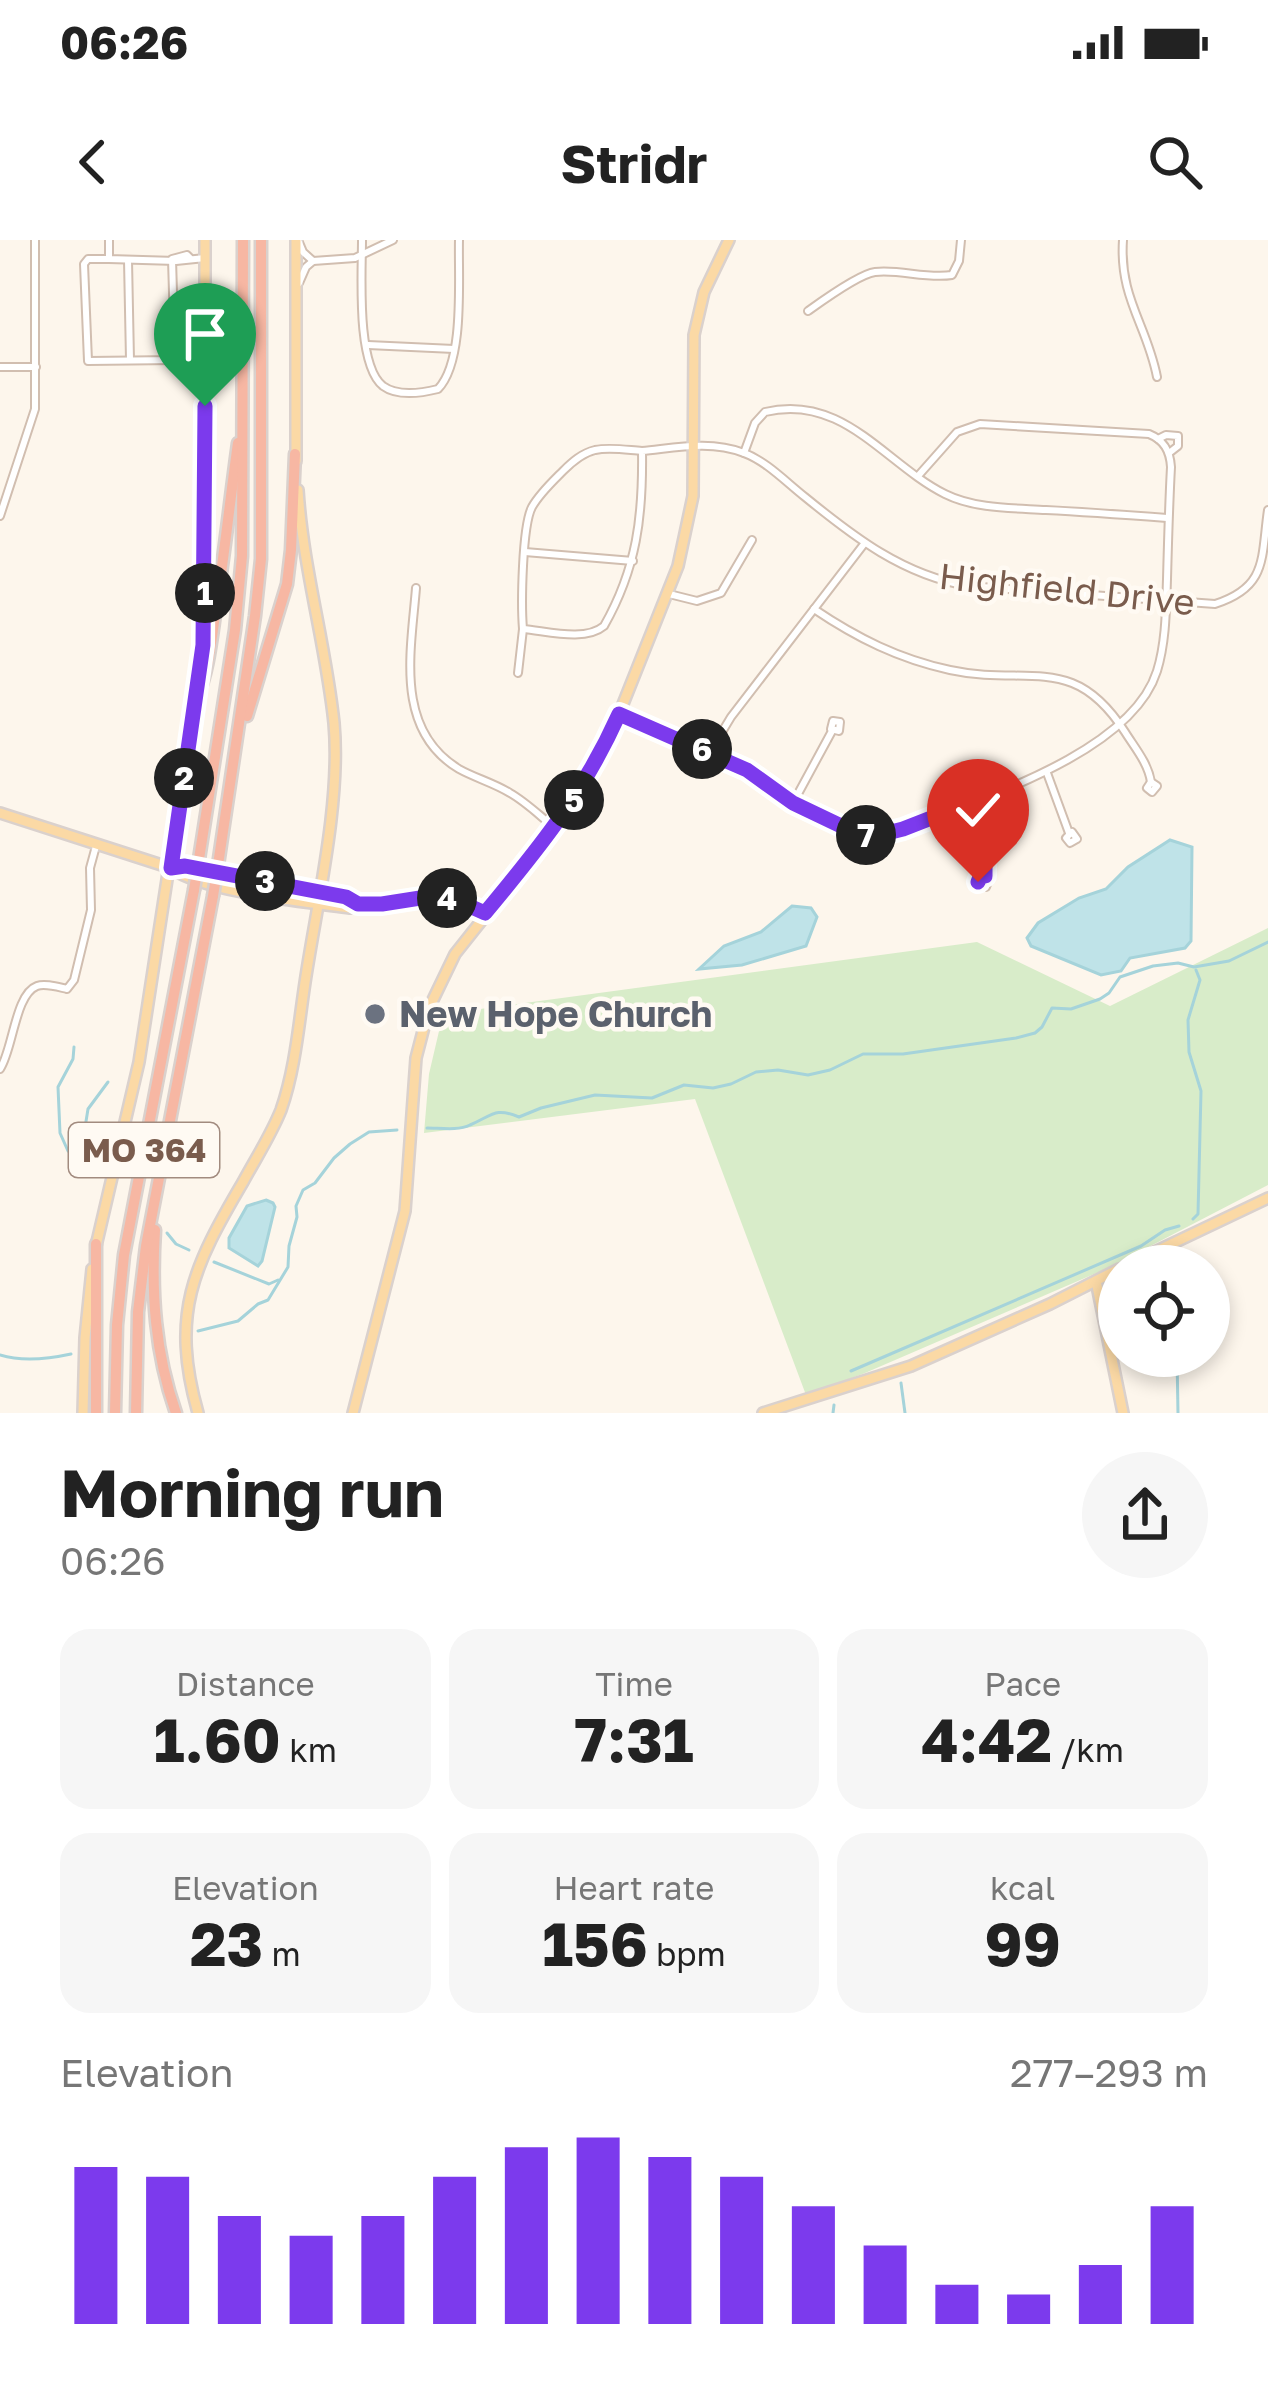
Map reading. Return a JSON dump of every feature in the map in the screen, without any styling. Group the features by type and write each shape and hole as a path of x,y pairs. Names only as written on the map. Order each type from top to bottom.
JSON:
{"highway":[{"name":"MO 364","path":"115,1413 124,1255 194,890 240,581 243,240"},
{"name":"MO 364","path":"136,1413 138,1312 146,1246 214,896 261,559 261,240"},
{"path":"196,698 210,647 243,410"},
{"path":"234,766 287,584 295,454"},
{"path":"158,1184 155,1317 159,1354 176,1413"},
{"path":"96,1244 96,1413"}],"main road":[{"path":"83,1413 85,1338 96,1244 134,1090 196,698 206,600 205,240"},
{"path":"198,1413 185,1359 192,1283 208,1240 280,1112 291,1070 333,790 330,697 304,548 295,454 297,240"},
{"path":"353,1413 405,1211 421,1033 455,954 587,779 669,594 682,554 694,474 694,335 704,292 729,240"},
{"path":"0,813 238,891 319,898 350,908 433,896 485,913"},
{"path":"1170,1245 1268,1198"},
{"path":"764,1413 911,1366 1096,1281 1124,1413"}],"street":[{"path":"0,516 32,424 35,240"},
{"path":"109,240 109,259"},
{"path":"297,240 313,261"},
{"path":"362,240 366,345 373,373 388,389 410,393 443,386 458,313 459,240"},
{"path":"297,289 313,261 339,261 393,240"},
{"path":"808,311 863,275 952,275 961,240"},
{"path":"1124,240 1129,300 1153,356 1156,377"},
{"path":"172,259 175,360 88,361 84,264 93,258 205,258"},
{"path":"128,260 130,360"},
{"path":"366,345 454,349"},
{"path":"0,367 36,367"},
{"path":"744,453 755,423 769,410 830,416 947,496 984,506 1169,518"},
{"path":"619,714 747,770 793,803 860,835 903,829 1047,772 1119,723 1154,678 1162,646 1169,518 1167,450 1149,434 980,424 957,432 918,476"},
{"path":"1158,439 1166,434 1178,436 1178,446 1167,450"},
{"name":"Highfield Drive","path":"518,673 527,521 532,506 573,461 595,450 675,446 744,453 863,544 948,583 1215,604 1246,590 1259,577 1268,510"},
{"path":"523,629 584,634 598,632 609,618 633,561 641,525 642,451"},
{"path":"669,594 697,601 722,593 752,540"},
{"path":"710,752 731,717 863,544"},
{"path":"526,552 633,561"},
{"path":"416,588 410,687 424,734 455,767 512,794 554,827"},
{"path":"814,609 858,638 904,658 952,670 1079,684 1099,698 1119,723 1151,782"},
{"path":"793,803 832,731"},
{"path":"1047,772 1069,833"},
{"path":"962,806 985,876"},
{"path":"0,1069 29,991 39,985 70,987 91,910 90,868 97,844"}],"green space":[{"path":"1268,928 1268,1185 1152,1245 1098,1245 1098,1272 806,1395 695,1099 424,1133 429,1074 443,1014 977,942 1110,1006"}],"water":[{"path":"1170,840 1192,847 1191,941 1185,948 1130,958 1121,971 1101,975 1031,946 1027,938 1038,923 1079,898 1106,889 1128,867"},
{"path":"792,906 811,908 817,917 806,946 742,965 699,969 724,946 761,932"},
{"path":"266,1200 275,1207 258,1266 229,1248 229,1238 247,1206"}],"waterway":[{"path":"427,1128 460,1128 499,1112 519,1117 595,1095 652,1098 684,1085 713,1088 756,1072 808,1075 863,1054 903,1054 1016,1038 1035,1033 1052,1008 1071,1009 1100,999 1120,977 1153,966 1178,963 1194,967 1229,961 1268,942"},
{"path":"1193,1219 1198,1214 1201,1091 1189,1052 1188,1020 1200,980 1196,970"},
{"path":"74,1047 58,1087 60,1133 68,1151 100,1174"},
{"path":"83,1140 88,1109 108,1082"},
{"path":"198,1331 238,1321 268,1300 288,1267 296,1206 303,1190 350,1144 369,1132 397,1130"},
{"path":"851,1371 1179,1226"},
{"path":"167,1233 189,1250"},
{"path":"214,1262 269,1284 278,1280"},
{"path":"0,1355 36,1359 71,1354"},
{"path":"1177,1377 1178,1413"},
{"path":"901,1383 905,1413"},
{"path":"833,1413 834,1405"}],"place":[{"name":"New Hope Church","path":"375,1014"}],"route":[{"path":"205,406 203,645 171,868 185,866 272,882 351,898 358,904 445,898 485,913 569,807 619,714 747,770 793,803 860,835 903,829 962,806 985,867 985,876 978,882"}]}
